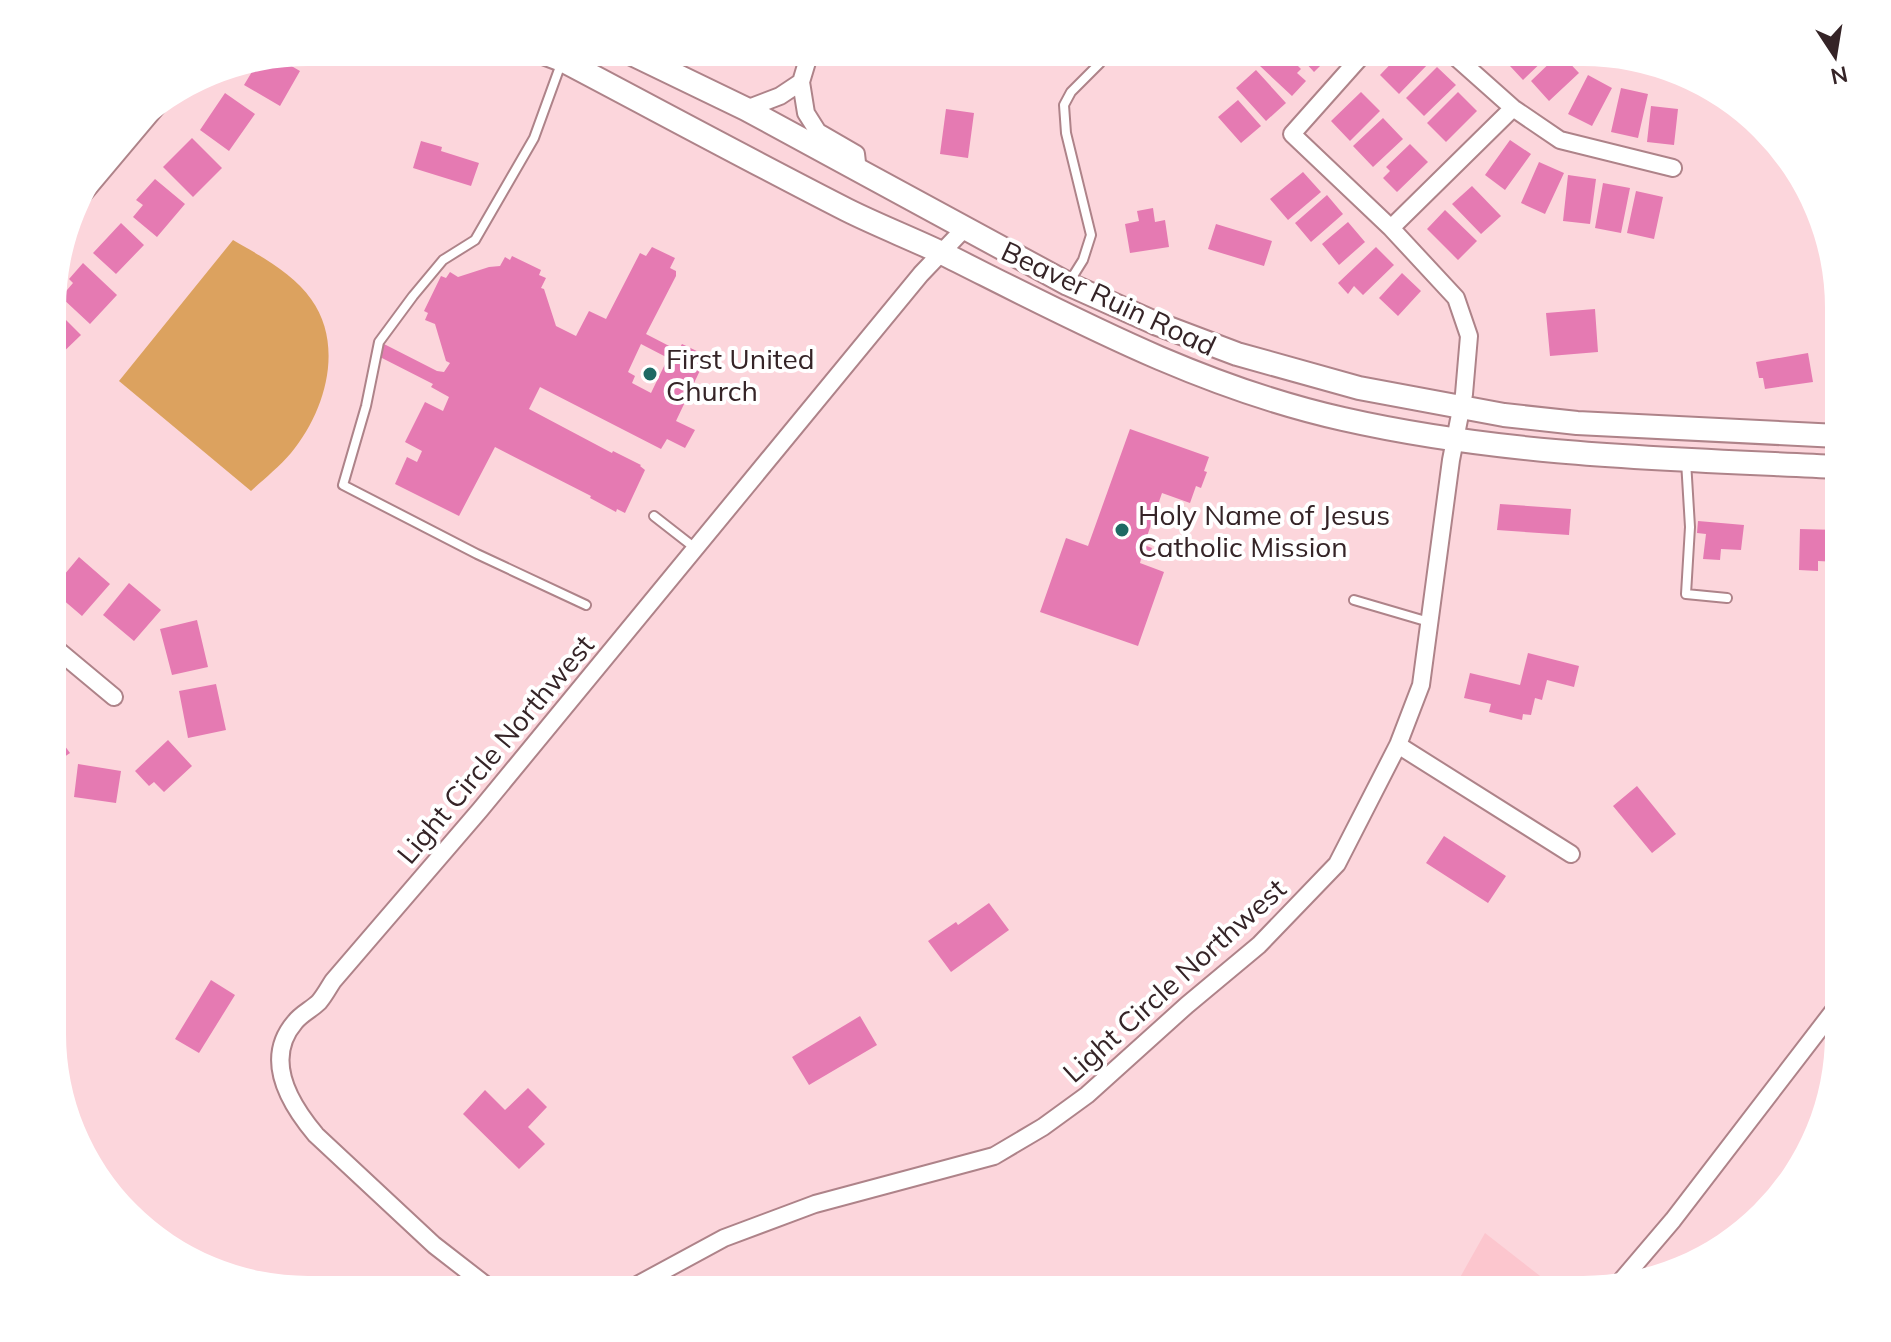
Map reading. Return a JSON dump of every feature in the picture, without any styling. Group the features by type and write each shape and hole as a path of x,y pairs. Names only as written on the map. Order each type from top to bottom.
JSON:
{"main road":[{"name":"Beaver Ruin Road","path":"583,66 850,211 940,252 1131,348 1220,383 1342,419 1455,440 1592,455 1824,466"},
{"name":"Beaver Ruin Road","path":"658,66 746,109 1068,284 1155,323 1237,354 1359,388 1459,408 1577,423 1824,435"}],"street":[{"path":"806,66 801,82 806,113 818,132 856,154 858,171"},
{"name":"Light Circle Northwest","path":"655,1275 724,1238 815,1204 994,1156 1043,1127 1087,1095 1259,945 1337,864 1398,745 1421,685 1459,408 1464,394 1469,336 1456,298 1391,228 1292,134 1352,67"},
{"path":"1467,67 1513,108 1560,140 1673,168"},
{"path":"746,109 780,96 801,82"},
{"path":"1391,228 1513,108"},
{"name":"Light Circle Northwest","path":"473,1275 434,1245 316,1135 300,1116 280,1077 281,1046 295,1022 319,1002 333,981 480,810 940,252 964,229"},
{"path":"66,657 114,697"},
{"path":"1398,745 1571,854"},
{"path":"1629,1271 1673,1220 1824,1023"}],"lane":[{"path":"560,66 534,138 475,240 443,260 379,342 366,406 343,485 477,554 586,605"},
{"path":"1068,284 1083,260 1091,235 1066,133 1064,105 1071,92 1096,67"},
{"path":"1686,460 1690,527 1686,594 1727,598"},
{"path":"654,516 695,548"},
{"path":"1354,600 1430,623"}],"shaded area":[{"path":"233,240 275,266 304,290 321,317 329,358 321,399 303,437 251,491 119,381"},
{"path":"1485,1233 1540,1276 1461,1276"}],"building":[{"path":"293,67 300,71 280,106 244,85 251,73"},
{"path":"1261,67 1299,67 1301,69 1297,73 1306,81 1292,96"},
{"path":"1388,67 1425,67 1399,94 1380,75"},
{"path":"1437,67 1456,85 1424,116 1406,98"},
{"path":"1511,67 1537,67 1523,80"},
{"path":"1546,67 1573,67 1579,73 1549,101 1531,81"},
{"path":"1256,70 1286,103 1266,121 1236,88"},
{"path":"1588,75 1612,88 1592,126 1568,114"},
{"path":"1621,88 1648,94 1638,138 1611,132"},
{"path":"1361,92 1380,111 1350,141 1331,121"},
{"path":"1458,92 1477,111 1446,142 1427,123"},
{"path":"225,93 255,114 229,151 200,130"},
{"path":"1238,100 1261,126 1241,143 1218,117"},
{"path":"1651,106 1678,109 1674,145 1647,142"},
{"path":"946,109 974,113 968,158 940,154"},
{"path":"1383,118 1403,139 1373,167 1353,146"},
{"path":"192,138 222,168 193,197 163,167"},
{"path":"1510,140 1531,154 1505,190 1485,175"},
{"path":"421,141 479,163 471,186 413,168"},
{"path":"1410,144 1428,162 1397,192 1383,178 1390,171 1386,167"},
{"path":"1539,162 1564,173 1545,214 1521,203"},
{"path":"1303,172 1321,192 1288,220 1270,199"},
{"path":"1568,175 1596,179 1590,224 1563,221"},
{"path":"155,179 185,204 157,237 133,217 143,205 136,200"},
{"path":"1603,183 1630,188 1621,233 1595,228"},
{"path":"1472,186 1501,216 1481,234 1452,204"},
{"path":"1636,191 1663,197 1654,239 1627,233"},
{"path":"1327,195 1343,214 1311,242 1295,223"},
{"path":"1153,208 1155,222 1165,220 1169,247 1130,253 1125,224 1139,221 1137,211"},
{"path":"1445,210 1477,241 1458,260 1427,229"},
{"path":"1348,222 1365,242 1339,265 1322,244"},
{"path":"121,223 144,245 116,274 93,253"},
{"path":"1216,224 1272,241 1264,266 1208,249"},
{"path":"652,247 675,258 670,268 676,271 676,276 646,334 675,349 682,344 701,353 698,359 704,362 676,421 695,430 685,448 667,439 661,449 540,387 529,409 641,465 645,470 625,513 617,509 616,512 495,447 459,516 395,484 407,457 417,462 422,451 405,442 425,402 443,411 449,397 431,387 433,384 378,356 384,344 444,372 450,363 446,361 435,324 425,320 428,313 424,311 441,276 446,278 450,272 458,277 500,266 505,257 510,260 512,256 541,270 539,275 546,278 541,288 544,289 556,326 576,336 589,311 606,319 640,253 646,256","holes":["641,344 668,358 651,393 632,383 635,376 628,372"]},
{"path":"1376,247 1394,265 1363,295 1354,286 1348,294 1338,283"},
{"path":"83,263 117,295 90,324 66,302 67,290 73,283 69,279"},
{"path":"1402,273 1421,291 1398,316 1379,298"},
{"path":"1595,309 1598,352 1550,356 1546,313"},
{"path":"66,320 81,335 66,349"},
{"path":"1808,353 1813,382 1765,389 1756,362"},
{"name":"Holy Name of Jesus Catholic Mission","path":"1130,429 1209,457 1201,488 1196,486 1190,503 1162,493 1144,545 1152,548 1147,561 1141,559 1140,563 1164,572 1138,646 1040,612 1066,538 1088,546"},
{"path":"1500,504 1571,509 1569,535 1497,530"},
{"path":"1698,521 1744,525 1741,550 1721,549 1720,560 1703,559 1706,534 1697,533"},
{"path":"1800,529 1824,530 1824,561 1818,561 1818,571 1799,570"},
{"path":"79,557 110,584 82,616 66,603 66,572"},
{"path":"129,583 161,610 134,641 103,615"},
{"path":"197,620 208,667 172,675 160,629"},
{"path":"1528,653 1579,666 1574,687 1547,680 1542,700 1535,698 1531,715 1523,714 1522,720 1489,712 1491,704 1464,698 1470,673 1520,685"},
{"path":"216,684 226,730 188,738 179,691"},
{"path":"168,740 192,766 164,792 154,782 149,786 135,771"},
{"path":"78,764 121,771 116,803 74,797"},
{"path":"1637,786 1676,834 1652,853 1613,806"},
{"path":"1444,836 1506,876 1488,903 1426,863"},
{"path":"989,903 1009,930 951,972 928,941"},
{"path":"211,980 235,995 199,1053 175,1039"},
{"path":"860,1016 877,1045 809,1085 792,1057"},
{"path":"528,1088 547,1107 528,1127 545,1144 519,1169 463,1114 485,1090 505,1110"}],"place":[{"name":"First United Church","path":"650,374"},
{"name":"Holy Name of Jesus Catholic Mission","path":"1122,530"}]}
